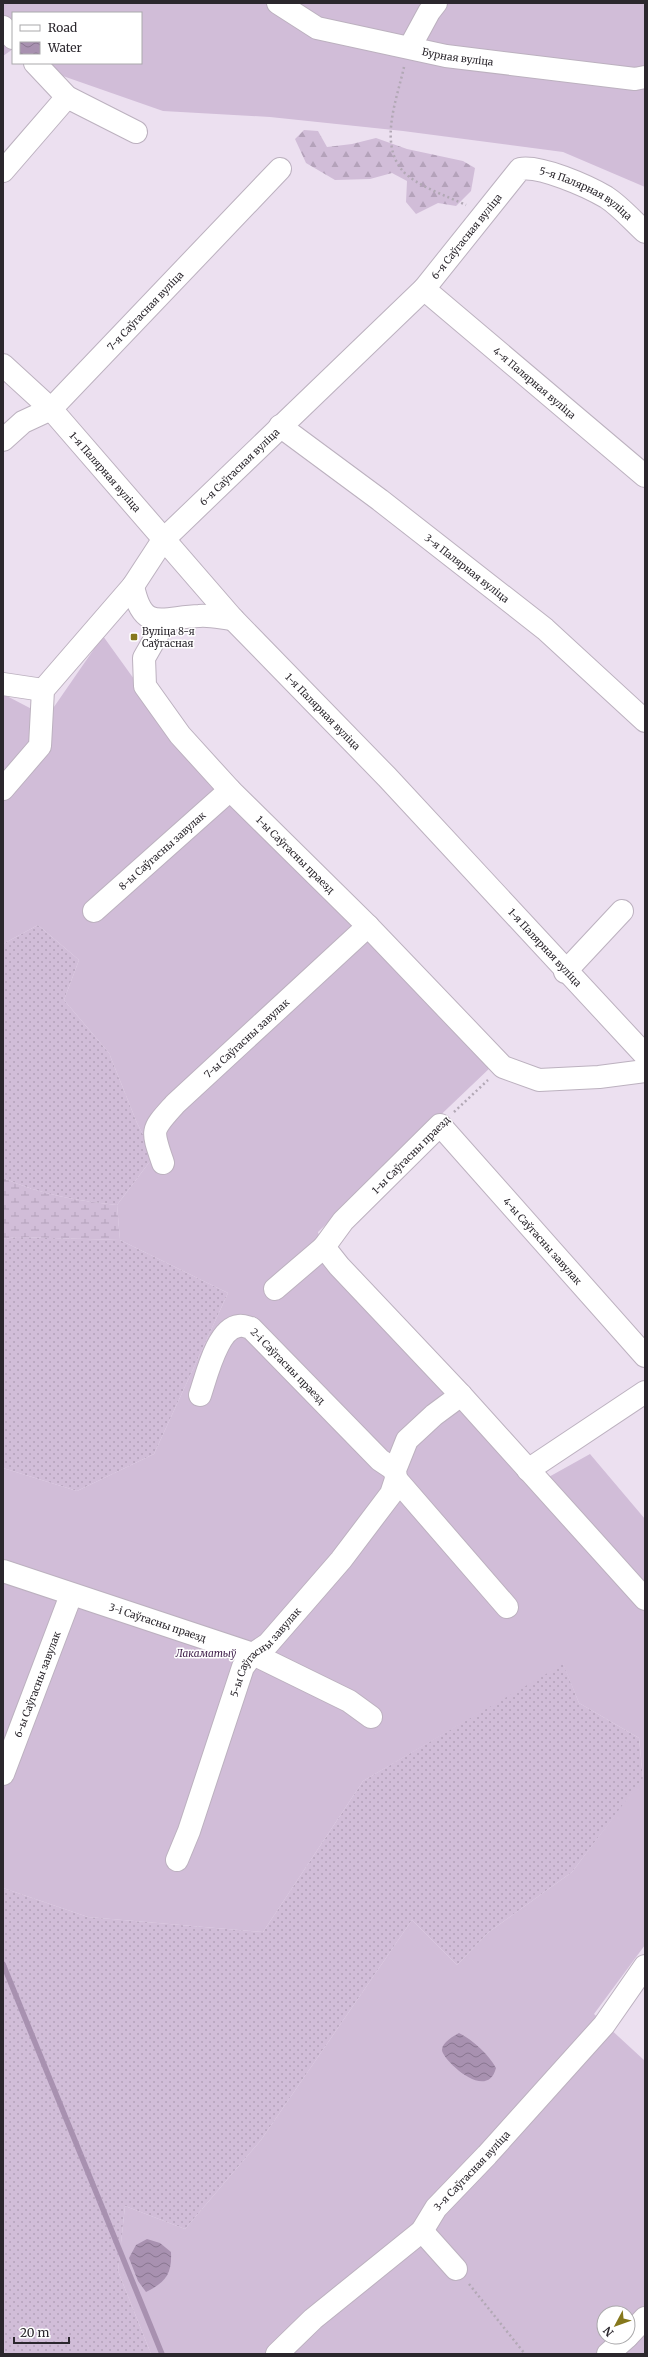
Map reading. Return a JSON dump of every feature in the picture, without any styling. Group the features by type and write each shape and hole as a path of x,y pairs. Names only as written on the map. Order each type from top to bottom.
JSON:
{"street":[{"name":"Бурная вуліца","path":"278,3 317,28 446,56 635,80 645,77"},
{"path":"410,47 436,3"},
{"path":"3,27 12,37"},
{"path":"36,64 67,97 136,132"},
{"path":"3,171 67,97"},
{"name":"5-я Палярная вуліца","path":"520,169 529,167 545,171 606,198 645,232"},
{"name":"7-я Саўгасная вуліца","path":"3,440 23,422 51,409 280,169"},
{"name":"6-я Саўгасная вуліца","path":"43,690 133,586 163,540 424,289 520,169"},
{"name":"4-я Палярная вуліца","path":"424,289 645,476"},
{"name":"1-я Палярная вуліца","path":"3,366 51,409 233,619 387,777 565,972 645,1056"},
{"name":"3-я Палярная вуліца","path":"280,426 380,500 544,629 645,721"},
{"path":"133,586 137,605 149,617 165,621 199,616 233,619"},
{"name":"1-ы Саўгасны праезд","path":"165,621 144,658 145,686 180,735 230,790 368,926 503,1067 539,1080 599,1077 645,1071"},
{"path":"3,684 43,690 40,746 3,789"},
{"name":"8-ы Саўгасны завулак","path":"94,911 230,790"},
{"path":"565,972 622,911"},
{"name":"7-ы Саўгасны завулак","path":"163,1163 153,1135 155,1126 175,1104 368,926"},
{"name":"1-ы Саўгасны праезд","path":"275,1289 324,1247 344,1222 440,1125"},
{"name":"4-ы Саўгасны завулак","path":"440,1125 645,1356"},
{"path":"324,1247 339,1266 461,1395 645,1600"},
{"name":"2-і Саўгасны праезд","path":"200,1395 216,1346 228,1331 238,1326 251,1328 380,1460 396,1474 508,1607"},
{"path":"528,1470 645,1392"},
{"name":"5-ы Саўгасны завулак","path":"177,1860 189,1831 243,1667 253,1654 268,1644 341,1560 391,1494 407,1440 434,1415 461,1395"},
{"name":"3-і Саўгасны праезд","path":"3,1571 71,1595 253,1654 349,1701 371,1717"},
{"name":"6-ы Саўгасны завулак","path":"3,1774 71,1595"},
{"name":"3-я Саўгасная вуліца","path":"277,2354 313,2319 422,2231 436,2208 487,2155 604,2025 645,1966"},
{"path":"422,2231 456,2269"},
{"path":"636,2327 645,2318"},
{"path":"608,2354 618,2345"}],"path":[{"path":"410,47 392,123 390,150 402,171 418,182 467,206"},
{"name":"1-ы Саўгасны праезд","path":"440,1125 503,1067"},
{"path":"456,2269 525,2354"}],"green space":[{"path":"3,3 645,3 645,187 563,152 403,131 270,117 163,111 60,75 48,64 142,64 142,12 12,12 12,50 3,56"},
{"path":"304,130 318,131 327,147 352,144 376,138 407,149 463,161 475,168 471,191 456,206 438,203 416,214 406,202 407,181 392,173 370,179 335,180 306,163 295,139"},
{"name":"Лакаматыў","path":"103,636 193,761 493,1065 318,1232 326,1259 538,1483 590,1454 645,1519 645,1945 594,2014 645,2061 645,2354 151,2354 118,2271 125,2206 185,2229 261,2140 412,1920 457,1965 489,1932 572,1872 643,1778 639,1738 579,1703 563,1664 363,1781 263,1932 88,1917 3,1888 3,1468 77,1491 154,1454 228,1293 120,1240 117,1205 154,1156 137,1123 109,1053 64,1000 79,960 38,925 3,944 3,694 47,717"},
{"path":"38,925 79,960 64,1000 109,1053 137,1123 154,1156 117,1205 45,1193 3,1178 3,944"},
{"path":"3,1178 45,1193 117,1205 120,1240 17,1237 3,1239"},
{"path":"17,1237 120,1240 228,1293 154,1454 77,1491 3,1468 3,1239"},
{"path":"563,1663 579,1703 639,1738 643,1779 572,1872 489,1932 457,1965 412,1920 261,2140 185,2229 125,2206 118,2271 151,2354 3,2354 3,1888 88,1917 263,1932 363,1781"}],"water":[{"path":"459,2033 475,2044 493,2063 496,2068 491,2078 484,2081 475,2080 466,2076 449,2062 444,2055 442,2050 444,2044"},
{"path":"147,2239 160,2243 171,2252 171,2260 169,2272 163,2281 146,2292 138,2281 129,2258 136,2245"}],"waterway":[{"path":"3,1964 162,2354"}],"place":[{"name":"Вуліца 8-я Саўгасная","path":"134,637"}]}
